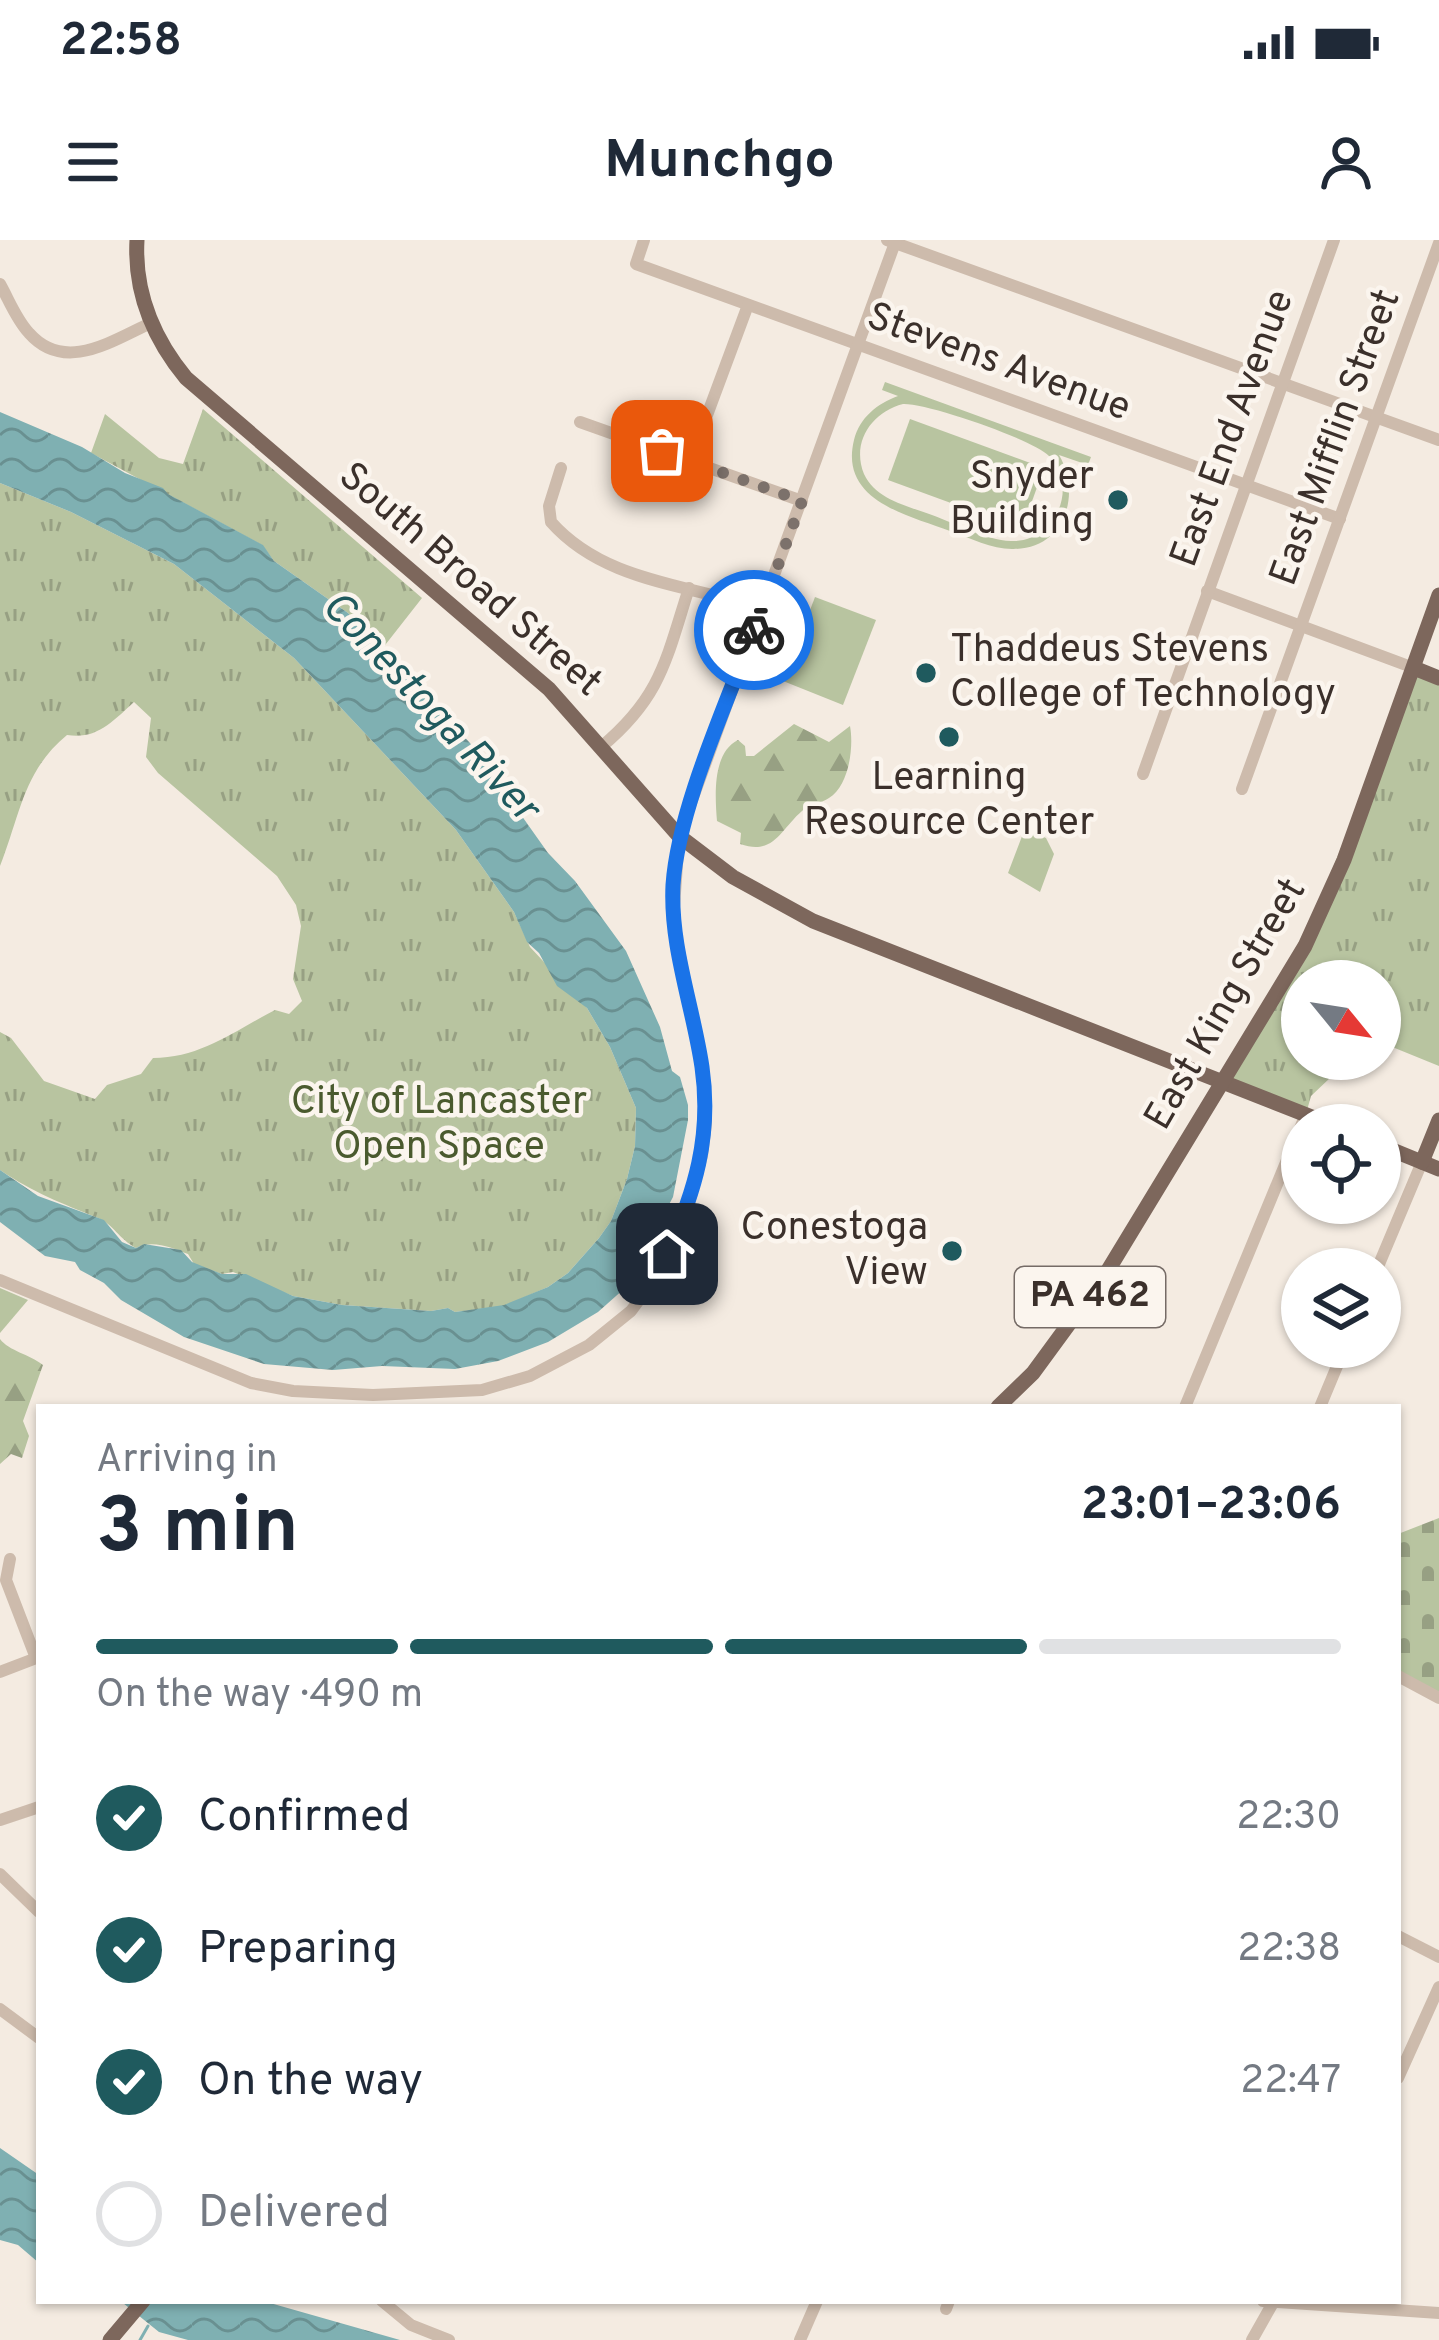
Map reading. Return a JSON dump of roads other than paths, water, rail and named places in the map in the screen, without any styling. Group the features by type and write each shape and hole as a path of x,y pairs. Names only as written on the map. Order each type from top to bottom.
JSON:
{"main road":[{"name":"South Broad Street","path":"136,240 139,284 151,323 173,362 198,389 536,677 680,836 734,877 813,921 1281,1104"},
{"name":"East King Street","path":"1001,1404 1033,1373 1087,1302 1291,971 1325,903 1439,595"},
{"path":"1414,668 1439,678"},
{"path":"1422,1162 1439,1120"},
{"path":"1401,1154 1439,1169"},
{"path":"110,2340 140,2304"}],"street":[{"name":"Stevens Avenue","path":"644,240 636,264 1340,519"},
{"name":"East End Avenue","path":"1143,774 1334,240"},
{"path":"0,1280 270,1388 313,1393 434,1394 510,1384 589,1345 642,1298 686,1213 704,1144 702,1066 674,921 680,836 893,241 1439,440"},
{"name":"East Mifflin Street","path":"1242,789 1439,243"},
{"path":"0,284 28,333 56,349 92,351 151,323"},
{"path":"690,461 748,305"},
{"path":"580,422 802,501"},
{"path":"561,468 548,506 556,528 590,554 640,577 761,609"},
{"path":"601,747 653,693 689,588"},
{"path":"1207,592 1414,668"},
{"path":"1386,1248 1422,1162"},
{"path":"1186,1404 1281,1175"},
{"path":"1321,1404 1336,1368"},
{"path":"270,1388 275,1404"},
{"path":"10,1559 6,1580 36,1653"},
{"path":"0,1672 36,1659"},
{"path":"1401,1678 1439,1698"},
{"path":"0,1820 36,1808"},
{"path":"0,1874 36,1909"},
{"path":"1401,1938 1439,1958"},
{"path":"1401,2071 1439,1987"},
{"path":"0,2009 36,2036"},
{"path":"386,2304 411,2325 449,2340"},
{"path":"800,2340 816,2304"},
{"path":"1252,2340 1273,2304"},
{"path":"1304,2304 1439,2313"}],"water":[{"name":"Conestoga River","path":"0,412 82,447 263,545 274,561 348,613 470,743 548,853 575,881 626,951 660,1027 672,1071 680,1077 688,1120 673,1197 625,1288 598,1312 548,1342 498,1361 455,1369 333,1370 264,1364 184,1337 121,1300 75,1262 45,1256 0,1222 0,1170 38,1196 104,1220 122,1242 136,1248 144,1244 181,1250 192,1262 222,1274 246,1274 293,1296 342,1305 431,1311 504,1305 568,1273 611,1221 635,1146 636,1108 587,1008 557,986 539,953 527,942 514,912 456,830 294,658 174,564 71,512 0,483"},
{"path":"0,2148 36,2173 36,2260 18,2245 0,2240"},
{"path":"124,2304 274,2304 400,2340 188,2340 159,2332"}],"waterway":[{"path":"140,2340 148,2326"}],"place":[{"name":"Snyder Building","path":"1118,500"},
{"name":"Thaddeus Stevens College of Technology","path":"926,673"},
{"name":"Learning Resource Center","path":"949,737"},
{"name":"Conestoga View","path":"952,1251"}],"park label":[{"name":"City of Lancaster Open Space","path":"439,1126"}]}
